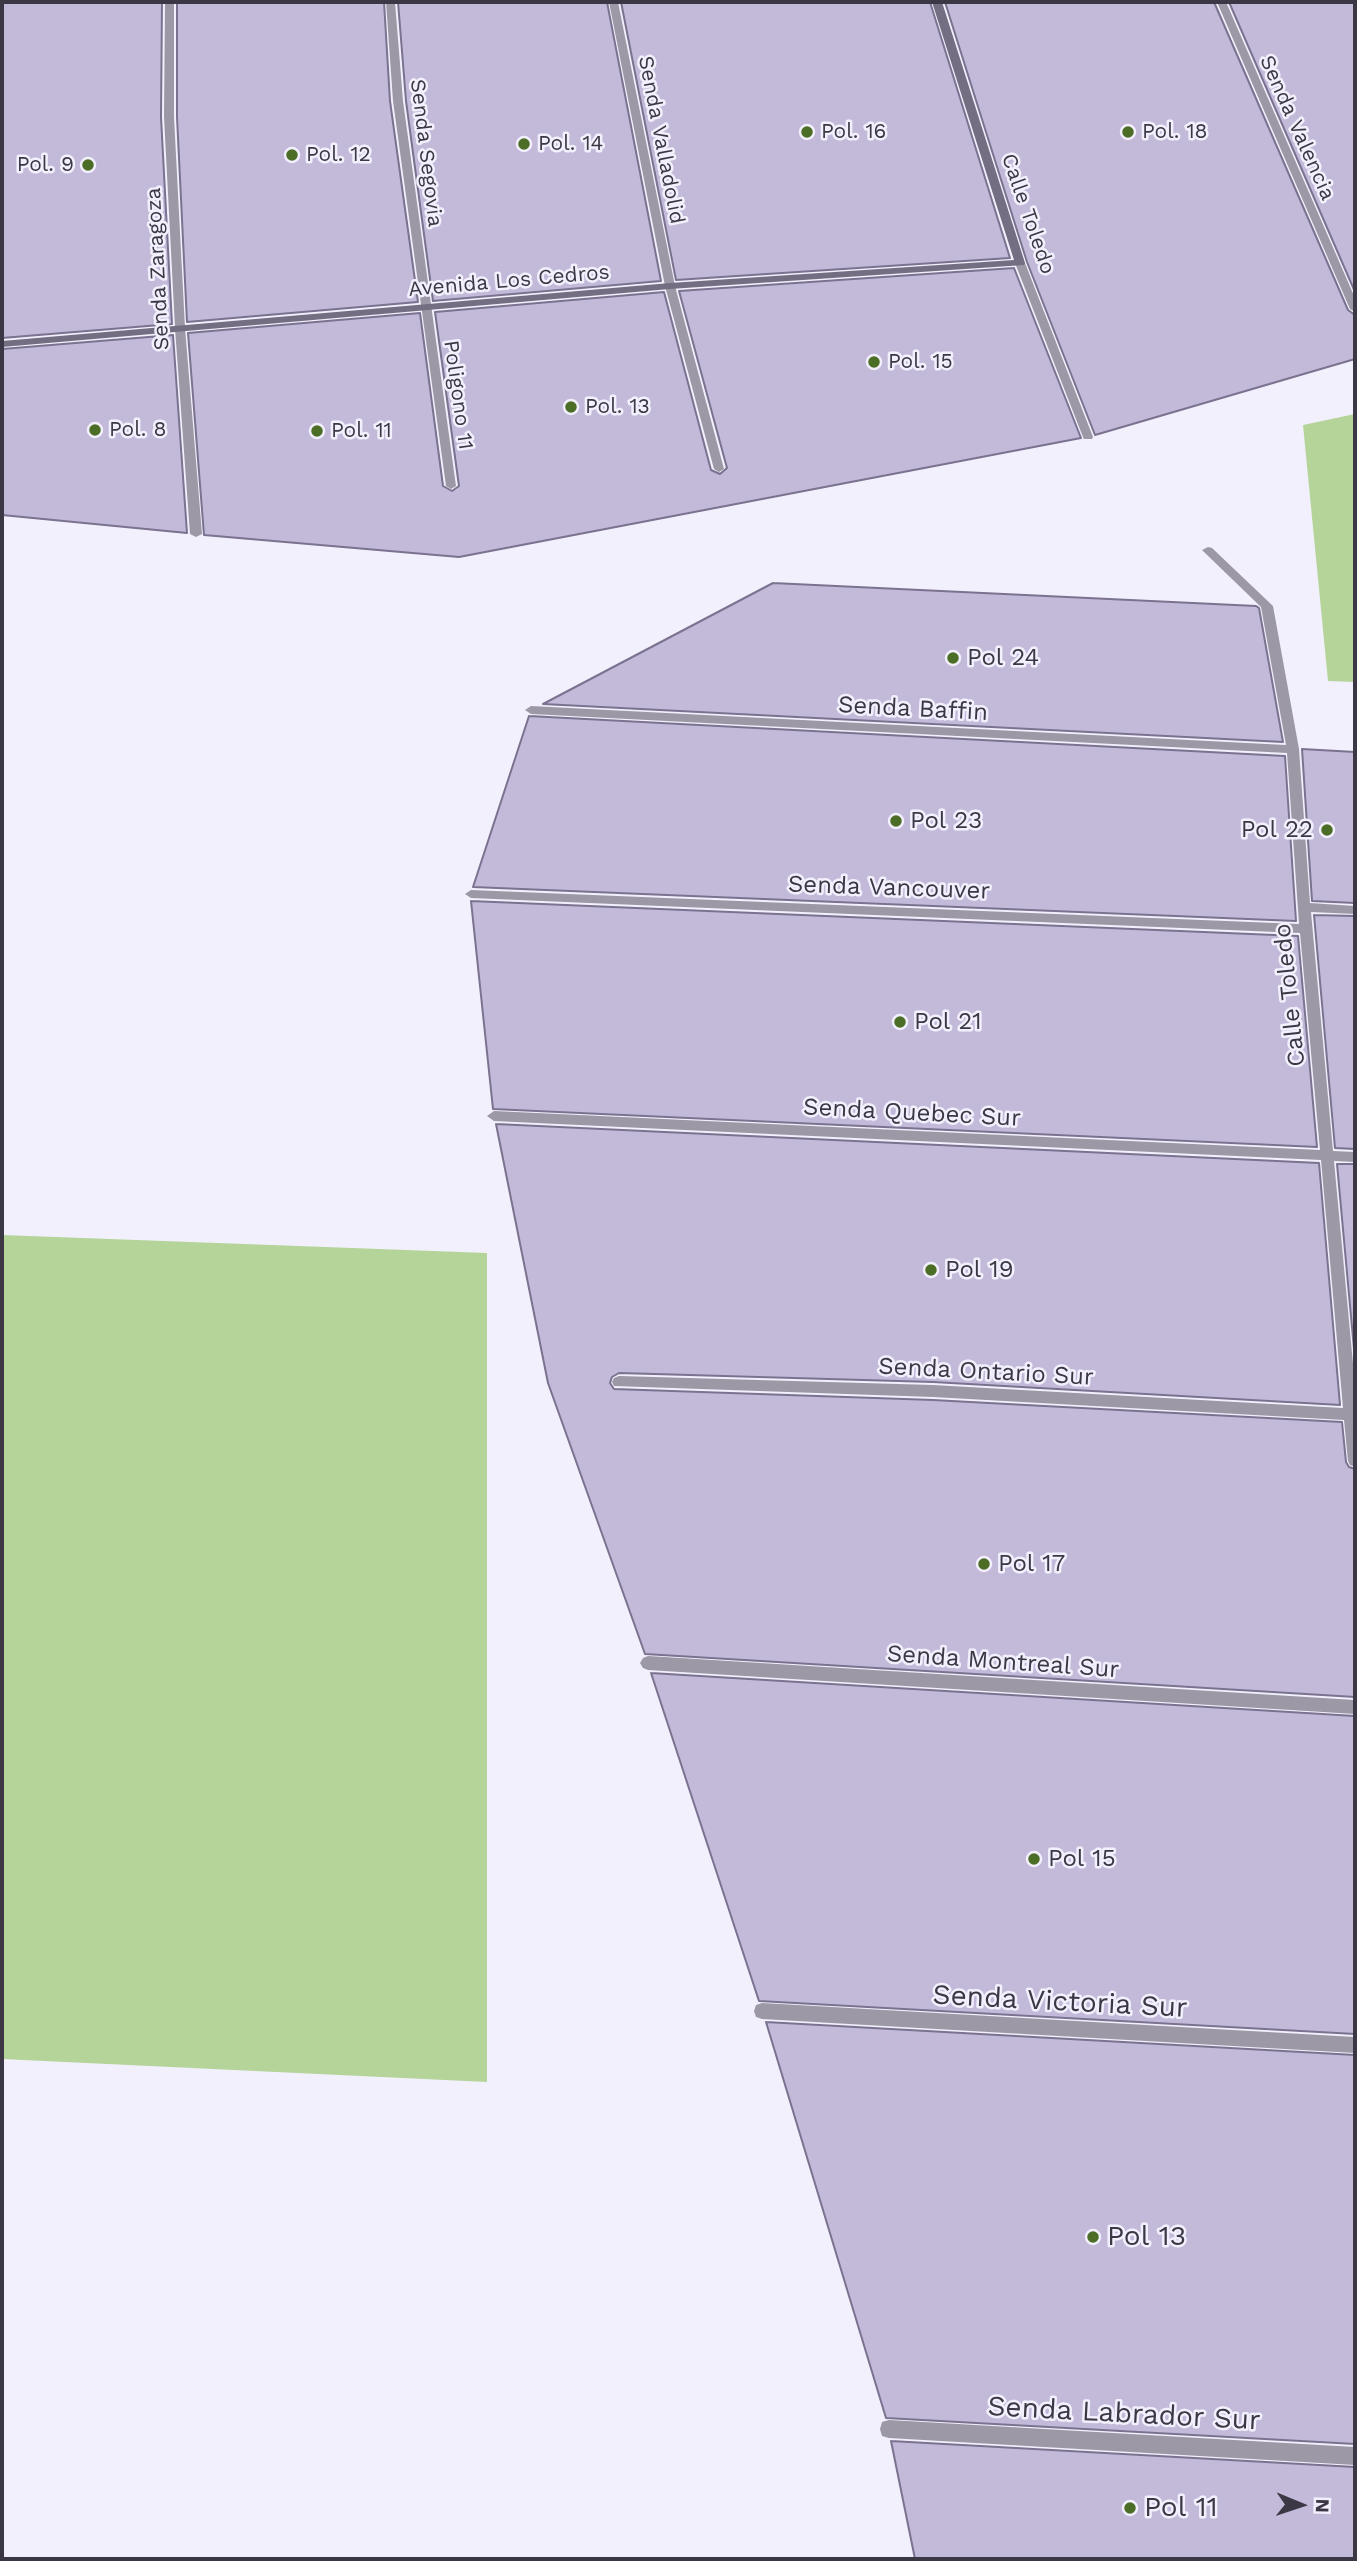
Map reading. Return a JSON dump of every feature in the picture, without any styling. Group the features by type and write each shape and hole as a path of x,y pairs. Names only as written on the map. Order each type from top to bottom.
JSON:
{"street":[{"name":"Senda Zaragoza","path":"169,2 169,117 180,328 196,534"},
{"name":"Senda Segovia","path":"390,2 398,101 427,308"},
{"name":"Senda Valladolid","path":"613,2 670,286 719,469"},
{"name":"Calle Toledo","path":"937,2 1020,263 1088,437"},
{"name":"Senda Valencia","path":"1221,2 1355,309"},
{"name":"Avenida Los Cedros","path":"2,344 670,286 1020,263"},
{"name":"Poligono 11","path":"427,308 451,486"},
{"name":"Calle Toledo","path":"1208,550 1266,606 1293,749 1304,907 1355,1461"},
{"name":"Senda Baffin","path":"531,710 1293,749"},
{"name":"Senda Vancouver","path":"471,894 1306,929"},
{"path":"1304,907 1355,910"},
{"name":"Senda Quebec Sur","path":"494,1115 1355,1157"},
{"name":"Senda Ontario Sur","path":"619,1382 933,1391 1352,1414"},
{"name":"Senda Montreal Sur","path":"648,1663 1355,1707"},
{"name":"Senda Victoria Sur","path":"762,2011 1355,2045"},
{"name":"Senda Labrador Sur","path":"889,2429 1355,2456"}],"green space":[{"path":"1355,414 1355,682 1328,681 1303,425"},
{"path":"2,1235 487,1253 487,2082 2,2059"}],"building":[{"name":"Pol. 9","path":"2,2 162,2 161,117 172,324 2,338"},
{"name":"Pol. 12","path":"177,2 384,2 390,101 418,302 187,322 177,117"},
{"name":"Pol. 14","path":"398,2 607,2 661,281 433,301 406,101"},
{"name":"Pol. 16","path":"621,2 930,2 1010,258 676,280"},
{"name":"Pol. 18","path":"945,2 1214,2 1348,310 1355,315 1355,359 1095,435 1027,262"},
{"path":"1229,2 1355,2 1355,292"},
{"path":"1014,268 1081,438 459,557 204,535 188,333 420,313 443,486 452,491 459,486 435,312 664,292 711,470 720,474 727,468 679,291"},
{"name":"Pol. 8","path":"173,335 187,533 2,515 2,349"},
{"name":"Pol 24","path":"773,583 1256,606 1259,608 1283,742 543,704"},
{"name":"Pol 23","path":"529,716 1285,756 1296,921 473,887"},
{"name":"Pol 22","path":"1302,749 1355,752 1355,903 1312,901"},
{"name":"Pol 21","path":"471,901 1298,936 1317,1147 493,1109"},
{"path":"1314,915 1355,916 1355,1149 1335,1148"},
{"path":"496,1124 1319,1163 1340,1405 933,1382 619,1373 612,1377 610,1383 614,1389 933,1400 1342,1422 1346,1462 1349,1467 1355,1469 1355,1697 645,1654 548,1383"},
{"path":"1337,1164 1355,1164 1355,1360"},
{"name":"Pol 15","path":"651,1673 1355,1716 1355,2034 759,2001"},
{"name":"Pol 13","path":"766,2022 1355,2055 1355,2444 886,2418"},
{"name":"Pol 11","path":"891,2441 1355,2467 1355,2559 915,2559"}],"place":[{"name":"Pol. 16","path":"807,132"},
{"name":"Pol. 18","path":"1128,132"},
{"name":"Pol. 14","path":"524,144"},
{"name":"Pol. 12","path":"292,155"},
{"name":"Pol. 9","path":"88,165"},
{"name":"Pol. 15","path":"874,362"},
{"name":"Pol. 13","path":"571,407"},
{"name":"Pol. 8","path":"95,430"},
{"name":"Pol. 11","path":"317,431"},
{"name":"Pol 24","path":"953,658"},
{"name":"Pol 23","path":"896,821"},
{"name":"Pol 22","path":"1327,830"},
{"name":"Pol 21","path":"900,1022"},
{"name":"Pol 19","path":"931,1270"},
{"name":"Pol 17","path":"984,1564"},
{"name":"Pol 15","path":"1034,1859"},
{"name":"Pol 13","path":"1093,2237"},
{"name":"Pol 11","path":"1130,2508"}]}
